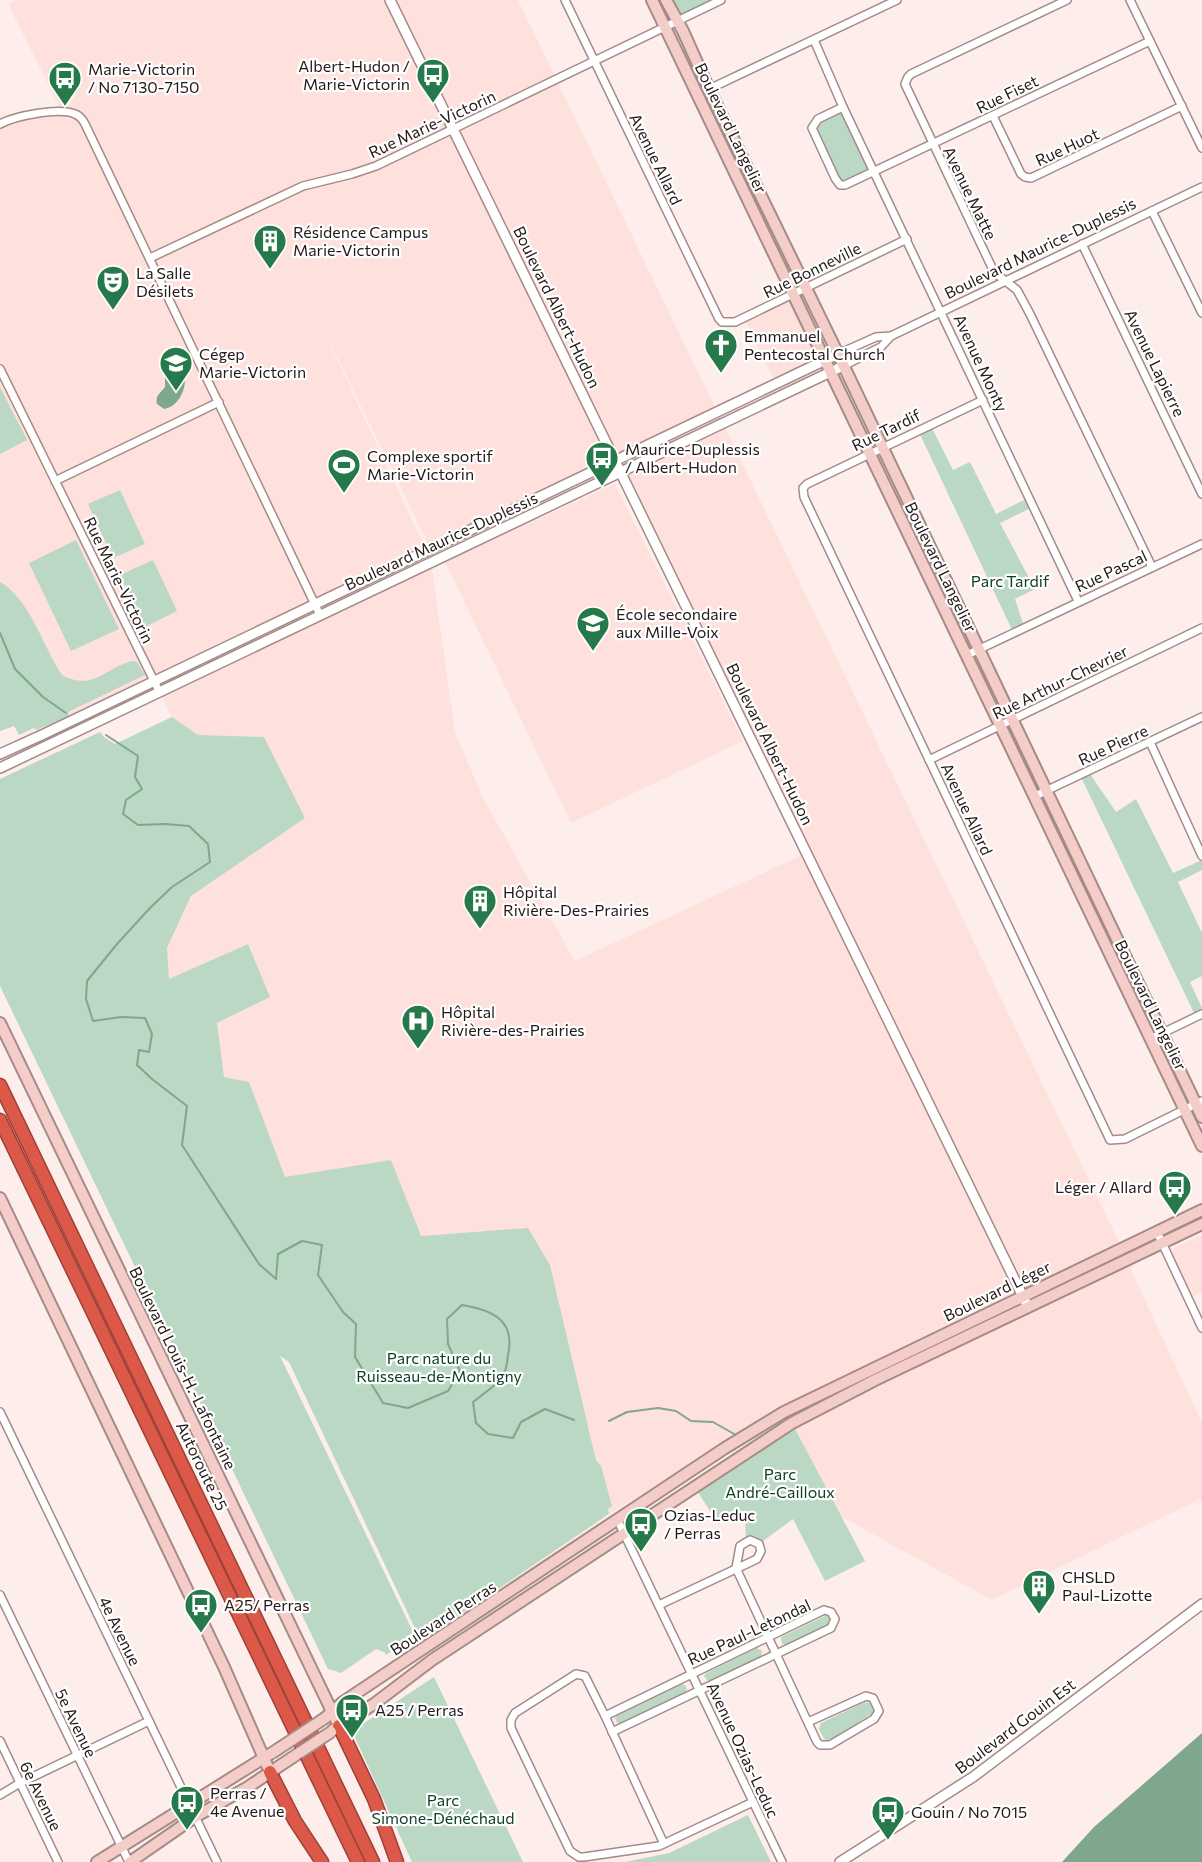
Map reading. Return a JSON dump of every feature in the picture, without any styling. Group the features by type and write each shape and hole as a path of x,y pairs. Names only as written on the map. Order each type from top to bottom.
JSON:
{"highway":[{"name":"Autoroute 25","path":"0,1085 373,1862"},
{"name":"Autoroute 25","path":"0,1120 358,1862"},
{"path":"335,1729 374,1799 397,1862"},
{"path":"274,1770 295,1821 322,1862"}],"main road":[{"name":"Boulevard Langelier","path":"652,0 1202,1146"},
{"name":"Boulevard Langelier","path":"666,0 838,354 1162,1034 1199,1103 1202,1118"},
{"name":"Boulevard Louis-H.-Lafontaine","path":"0,1023 335,1729"},
{"path":"0,1198 274,1770"},
{"name":"Boulevard Léger","path":"806,1400 1202,1210"},
{"name":"Boulevard Léger","path":"812,1411 1202,1224"},
{"name":"Boulevard Perras","path":"97,1862 268,1755 424,1648 725,1448 806,1400"},
{"name":"Boulevard Perras","path":"130,1862 195,1817 274,1770 374,1704 424,1666 749,1450 812,1411"}],"street":[{"name":"Boulevard Albert-Hudon","path":"390,0 1028,1307"},
{"name":"Avenue Allard","path":"565,0 719,319 728,324"},
{"name":"Rue Marie-Victorin","path":"150,258 303,186 369,169 721,0"},
{"path":"698,95 897,0"},
{"name":"Avenue Matte","path":"1067,0 908,77 906,88 994,272 1017,290 1030,314 1152,567"},
{"path":"1130,0 1202,148"},
{"name":"Avenue Monty","path":"814,39 843,107 1078,601"},
{"name":"Rue Fiset","path":"843,107 818,119 812,128 840,185 875,172 1150,41"},
{"name":"Rue Huot","path":"993,116 1021,174 1031,178 1182,106"},
{"path":"0,124 18,118 59,113 77,115 86,124 320,615"},
{"name":"Boulevard Maurice-Duplessis","path":"0,754 838,354 876,337 891,336 1202,187"},
{"path":"1152,211 1202,313"},
{"name":"Rue Bonneville","path":"728,324 907,239"},
{"name":"Avenue Lapierre","path":"1082,244 1202,494"},
{"name":"Boulevard Maurice-Duplessis","path":"0,768 843,366 881,347 891,336"},
{"name":"Rue Marie-Victorin","path":"0,369 159,691"},
{"name":"Rue Tardif","path":"803,488 881,447 983,400"},
{"path":"55,481 219,402"},
{"name":"Avenue Allard","path":"803,488 804,497 1110,1140 1125,1139 1185,1110"},
{"name":"Rue Pascal","path":"967,655 1202,544"},
{"name":"Rue Arthur-Chevrier","path":"929,760 1202,628"},
{"name":"Rue Pierre","path":"1035,796 1202,717"},
{"path":"1150,742 1202,856"},
{"path":"1150,1039 1202,1014"},
{"path":"1185,1110 1199,1103"},
{"path":"1157,1232 1202,1328"},
{"name":"4e Avenue","path":"0,1414 217,1862"},
{"name":"Avenue Ozias-Leduc","path":"618,1521 782,1862"},
{"path":"659,1605 736,1568 816,1742 820,1745 830,1745 874,1719 879,1711 875,1700 866,1696 808,1722"},
{"name":"5e Avenue","path":"0,1595 130,1862"},
{"name":"Boulevard Gouin Est","path":"840,1862 974,1777 1202,1604"},
{"name":"Rue Paul-Letondal","path":"605,1716 824,1611 831,1611 835,1619 831,1628 612,1732"},
{"path":"664,1844 585,1676 576,1674 515,1713 511,1720 511,1728 570,1851 579,1857 664,1844 753,1802"},
{"path":"0,1795 20,1783 149,1721"},
{"name":"6e Avenue","path":"0,1741 58,1862"}],"shaded area":[{"path":"15,0 518,0 1119,1242 1128,1245 1134,1257 1131,1270 1202,1423 1202,1498 992,1600 840,1516 784,1408 609,1514 550,1265 528,1228 420,1236 391,1160 285,1178 249,1082 224,1077 217,1023 248,944 169,980 167,949 191,896 305,818 264,737 198,735 172,717 159,691 431,562 455,732 483,798 575,961 806,853 616,462 70,720 0,607 0,116 59,106 8,4","holes":["312,306 426,539 426,550"]},
{"path":"794,293 826,360 777,386 748,325 742,319"},
{"path":"173,361 180,365 183,371 184,387 177,401 164,409 157,404 157,399 165,387 165,369 169,362"},
{"name":"École secondaire aux Mille-Voix","path":"615,484 743,741 571,823 445,562"},
{"path":"1202,1235 1202,1292 1188,1298 1166,1252"},
{"path":"1202,1733 1202,1862 1062,1862 1094,1827"}],"green space":[{"path":"668,0 716,0 677,21"},
{"path":"843,107 875,172 840,185 813,124"},
{"path":"0,387 27,440 0,454"},
{"name":"Parc Tardif","path":"930,424 953,470 970,462 996,514 1030,497 1035,506 1000,523 1035,589 1015,599 1024,627 1013,632 918,430"},
{"path":"120,490 145,544 113,558 88,504"},
{"path":"76,540 119,629 71,651 29,563"},
{"path":"153,560 177,611 145,627 120,575"},
{"path":"0,582 20,600 28,612 62,675 73,680 91,680 133,661 137,662 145,675 68,712 70,716 36,730 34,728 19,735 14,726 0,731"},
{"name":"Parc nature du Ruisseau-de-Montigny","path":"172,717 198,735 264,737 305,818 191,896 167,948 169,979 248,944 270,997 217,1023 224,1077 249,1082 285,1177 391,1160 421,1236 528,1228 550,1265 596,1460 601,1466 612,1506 608,1509 609,1514 421,1641 289,1362 280,1356 415,1636 386,1655 376,1649 341,1673 328,1669 0,986 0,779 100,732 115,744"},
{"path":"1088,771 1116,812 1136,799 1173,873 1202,860 1202,870 1178,882 1202,933 1202,976 1190,982 1202,1008 1202,1014 1196,1017 1080,775"},
{"name":"Parc André-Cailloux","path":"794,1427 865,1561 825,1581 793,1519 759,1544 746,1542 745,1513 718,1524 698,1492"},
{"path":"827,1615 832,1620 830,1624 786,1645 782,1644 781,1637"},
{"path":"757,1648 762,1651 761,1657 710,1681 704,1676 706,1673"},
{"name":"Parc Simone-Dénéchaud","path":"434,1677 523,1862 412,1862 352,1731"},
{"path":"681,1684 685,1685 686,1692 621,1724 617,1723 616,1716"},
{"path":"865,1702 871,1703 873,1713 830,1741 824,1739 819,1729 821,1723"},
{"path":"748,1815 771,1862 625,1862 669,1853"}],"waterway":[{"path":"0,633 15,669 43,697 66,713"},
{"path":"106,735 138,756 135,777 142,789 126,800 123,814 138,825 189,826 208,844 210,862 172,887 117,944 87,981 86,999 93,1021 121,1017 145,1018 152,1034 149,1052 139,1050 137,1065 187,1106 182,1145 259,1264 276,1279 278,1254 302,1241 322,1245 318,1275 343,1312 356,1324 355,1357 383,1403 408,1408 448,1391 460,1371 448,1344 447,1319 462,1305 483,1310 499,1319 505,1325 510,1343 504,1373 494,1385 473,1402 476,1423 488,1434 513,1438 521,1422 545,1409 574,1420"},
{"path":"609,1421 627,1412 658,1408 676,1411 691,1421 713,1422 736,1435"}],"place":[{"name":"Albert-Hudon / Marie-Victorin","path":"433,104"},
{"name":"Marie-Victorin / No 7130-7150","path":"65,107"},
{"name":"Résidence Campus Marie-Victorin","path":"270,270"},
{"name":"La Salle Désilets","path":"113,311"},
{"name":"Emmanuel Pentecostal Church","path":"721,374"},
{"name":"Cégep Marie-Victorin","path":"176,392"},
{"name":"Maurice-Duplessis / Albert-Hudon","path":"602,487"},
{"name":"Complexe sportif Marie-Victorin","path":"344,494"},
{"name":"École secondaire aux Mille-Voix","path":"593,652"},
{"name":"Hôpital Rivière-Des-Prairies","path":"480,930"},
{"name":"Hôpital Rivière-des-Prairies","path":"418,1050"},
{"name":"Léger / Allard","path":"1175,1216"},
{"name":"Ozias-Leduc / Perras","path":"641,1553"},
{"name":"CHSLD Paul-Lizotte","path":"1039,1615"},
{"name":"A25/ Perras","path":"201,1634"},
{"name":"A25 / Perras","path":"352,1739"},
{"name":"Perras / 4e Avenue","path":"187,1831"},
{"name":"Gouin / No 7015","path":"888,1841"}]}
